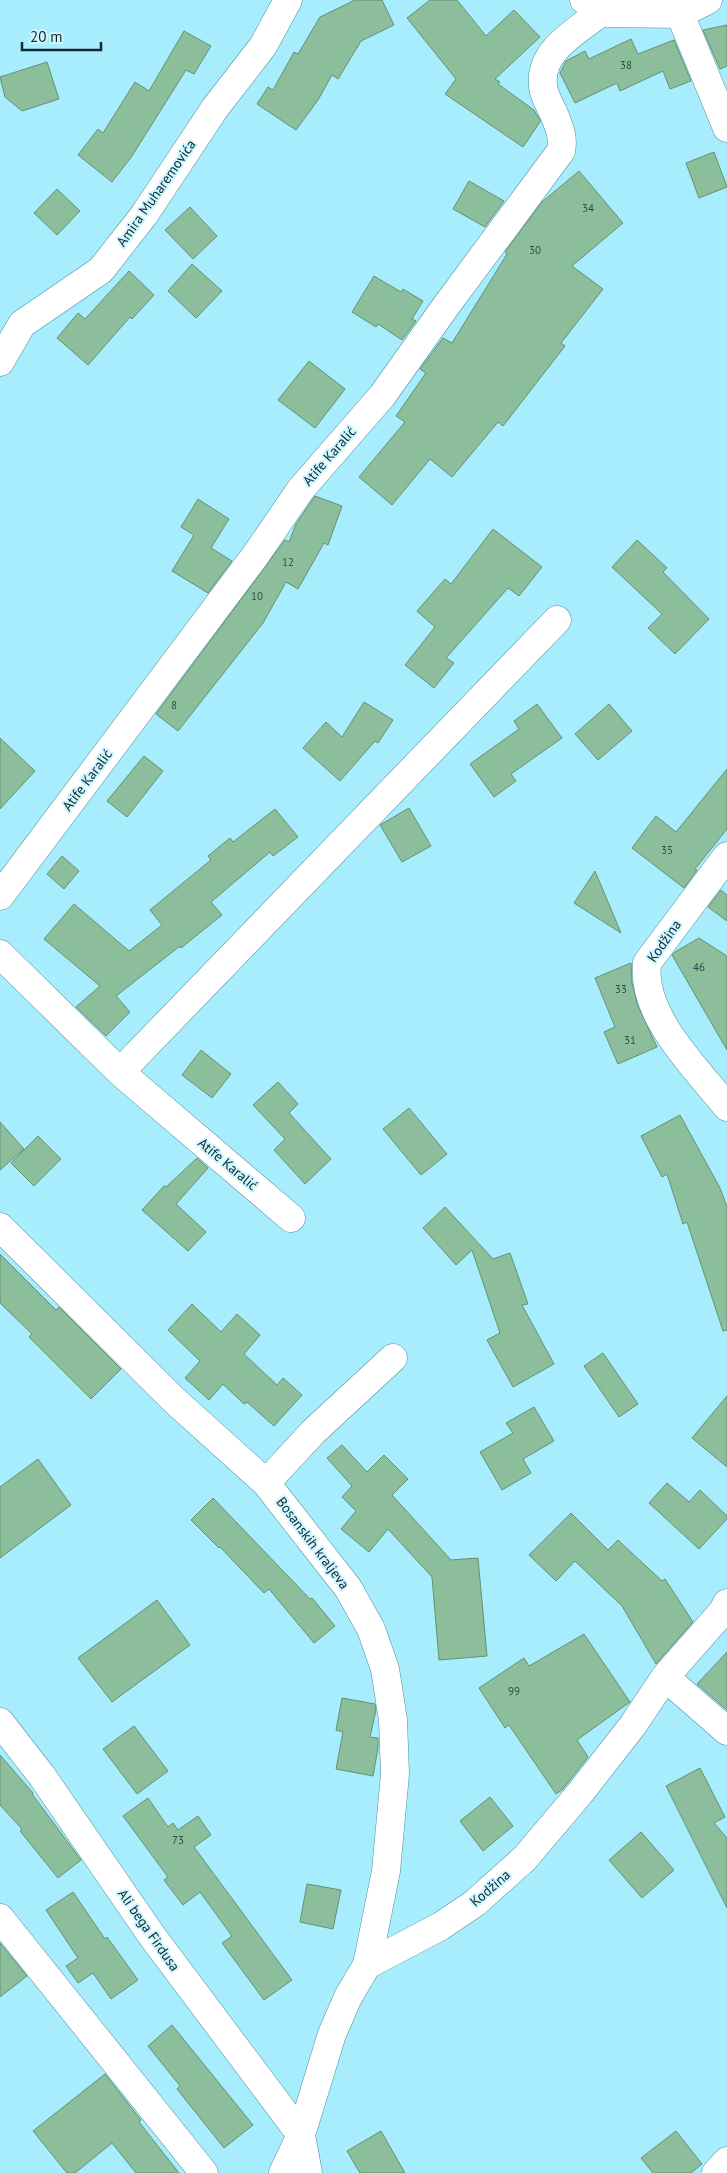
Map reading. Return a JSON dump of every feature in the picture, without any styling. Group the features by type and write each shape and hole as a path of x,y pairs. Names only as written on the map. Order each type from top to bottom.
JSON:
{"street":[{"name":"Amira Muharemovića","path":"0,362 22,324 101,270 144,215 216,108 264,46 288,0"},
{"path":"592,6 680,14 708,0"},
{"name":"Atife Karalić","path":"0,896 255,556 301,489 382,396 561,151 563,142 561,133 542,86 544,68 553,51 592,6"},
{"path":"680,14 727,128"},
{"path":"120,1072 557,620"},
{"name":"Kodžina","path":"727,856 647,963 646,978 653,1005 674,1041 727,1107"},
{"name":"Atife Karalić","path":"0,954 120,1072 291,1218"},
{"name":"Bosanskih kraljeva","path":"0,1227 174,1400 266,1483 348,1588 371,1629 385,1669 393,1720 395,1774 386,1871 366,1965"},
{"path":"266,1483 313,1432 393,1358"},
{"name":"Kodžina","path":"366,1965 427,1934 468,1908 525,1858 580,1793 627,1732 665,1676 726,1610"},
{"path":"665,1676 727,1731"},
{"name":"Ali bega Firdusa","path":"0,1722 42,1776 152,1936 301,2135"},
{"path":"0,1918 204,2173"},
{"path":"283,2173 301,2135 332,2034 348,1997 366,1965"},
{"path":"301,2135 308,2173"},
{"path":"716,2173 727,2161"}],"building":[{"path":"355,0 382,0 394,25 361,41 338,79 332,75 318,100 296,130 257,104 268,87 273,90 294,52 298,54 320,17"},
{"path":"430,0 457,0 486,36 514,10 540,37 495,79 500,82 498,84 534,110 540,120 523,147 445,94 456,79 407,18"},
{"path":"727,25 727,66 720,69 703,30"},
{"path":"184,31 211,46 194,74 186,70 132,156 112,182 78,155 98,129 103,133 135,82 149,91"},
{"path":"631,39 638,54 674,40 691,81 670,89 663,71 620,91 617,83 575,103 560,73 566,61 585,51 589,59"},
{"path":"47,62 59,99 22,111 5,97 0,77"},
{"path":"714,152 727,187 699,198 686,163"},
{"path":"579,171 623,223 572,266 603,289 561,343 565,346 503,426 498,422 452,477 430,459 392,505 359,477 405,422 396,416 426,373 420,369 443,338 452,343 507,254 505,252 542,202"},
{"path":"469,181 504,201 485,227 453,209"},
{"path":"57,189 80,211 57,235 34,213"},
{"path":"190,207 217,236 193,259 165,230"},
{"path":"192,264 222,291 196,318 168,291"},
{"path":"129,271 154,295 132,319 130,317 88,365 57,338 78,313 85,319"},
{"path":"374,276 401,292 403,289 423,301 412,319 416,321 402,340 378,324 376,327 352,312"},
{"path":"309,361 345,389 315,428 278,400"},
{"path":"315,496 342,506 328,545 324,543 298,589 286,582 263,623 178,731 156,714 285,540 289,542 296,524"},
{"path":"198,499 229,519 211,548 232,561 208,593 172,571 194,535 181,527"},
{"path":"493,529 542,567 519,596 508,588 446,658 454,663 434,688 405,665 435,627 417,611 445,579 451,584"},
{"path":"637,540 667,568 663,572 709,619 675,654 648,628 662,614 612,567"},
{"path":"364,702 393,720 378,743 375,741 340,781 303,748 326,722 342,737"},
{"path":"537,704 562,738 511,774 516,781 494,797 470,764 519,729 514,721"},
{"path":"609,704 632,731 598,760 575,734"},
{"path":"0,738 35,771 0,809"},
{"path":"144,756 163,771 127,817 107,801"},
{"path":"727,769 727,829 695,869 697,870 684,888 632,848 656,816 676,832"},
{"path":"409,808 431,846 402,862 380,825"},
{"path":"275,809 298,837 273,856 270,852 211,902 222,915 116,996 130,1012 106,1036 76,1007 100,986 44,939 74,904 129,951 162,925 150,910 211,860 208,856 230,838 233,842"},
{"path":"62,856 79,871 64,889 47,874"},
{"path":"595,871 621,933 574,903"},
{"path":"721,890 727,895 727,921 708,907"},
{"path":"699,938 727,956 727,1050 672,955"},
{"path":"631,963 632,983 638,1006 657,1047 618,1064 604,1032 615,1027 595,978"},
{"path":"201,1050 231,1074 212,1098 182,1075"},
{"path":"278,1082 298,1104 289,1113 331,1159 305,1184 274,1150 285,1139 253,1105"},
{"path":"409,1108 447,1154 421,1175 383,1129"},
{"path":"680,1115 720,1188 727,1207 727,1330 723,1331 687,1222 683,1224 667,1174 662,1177 641,1136"},
{"path":"0,1122 24,1149 0,1170"},
{"path":"38,1136 61,1159 34,1186 11,1163"},
{"path":"197,1158 208,1168 176,1204 206,1232 188,1251 142,1210 164,1186 166,1187"},
{"path":"445,1207 493,1259 510,1253 528,1304 522,1305 554,1364 513,1387 487,1340 500,1333 472,1250 456,1265 423,1228"},
{"path":"0,1254 56,1310 59,1307 121,1369 91,1399 29,1337 32,1334 0,1303"},
{"path":"192,1304 221,1332 237,1314 260,1335 244,1354 277,1385 283,1378 302,1395 274,1426 247,1402 244,1404 223,1384 209,1400 185,1378 200,1361 168,1330"},
{"path":"603,1353 638,1404 619,1417 584,1366"},
{"path":"727,1396 727,1467 692,1438"},
{"path":"534,1407 554,1441 523,1459 531,1473 502,1490 480,1452 513,1433 506,1423"},
{"path":"342,1445 367,1472 384,1455 408,1479 392,1495 451,1560 478,1558 487,1656 439,1660 432,1577 388,1529 369,1552 341,1529 356,1511 342,1497 352,1486 327,1458"},
{"path":"38,1459 71,1505 0,1558 0,1487"},
{"path":"667,1483 689,1502 700,1490 727,1516 727,1519 699,1549 649,1503"},
{"path":"213,1498 310,1599 312,1598 335,1626 314,1643 269,1589 264,1593 191,1520"},
{"path":"571,1513 608,1550 618,1540 662,1581 665,1579 693,1622 656,1664 622,1606 575,1561 556,1581 529,1555"},
{"path":"157,1600 190,1645 112,1702 78,1658"},
{"path":"584,1634 630,1702 577,1740 588,1757 563,1789 556,1794 509,1725 505,1728 479,1688 524,1658 529,1666"},
{"path":"727,1652 727,1710 697,1684"},
{"path":"342,1698 375,1704 376,1710 370,1737 378,1738 378,1748 373,1776 336,1769 343,1732 336,1730"},
{"path":"134,1726 168,1771 137,1794 103,1749"},
{"path":"0,1755 33,1793 81,1860 58,1878 20,1831 22,1829 0,1805"},
{"path":"700,1768 725,1817 714,1823 727,1838 727,1908 666,1786"},
{"path":"490,1797 513,1826 483,1851 460,1821"},
{"path":"148,1798 168,1827 173,1823 178,1830 198,1816 211,1835 194,1847 292,1980 264,2000 222,1943 232,1936 200,1892 183,1905 164,1880 168,1877 123,1816"},
{"path":"641,1832 674,1870 642,1898 609,1860"},
{"path":"307,1884 341,1890 333,1929 300,1922"},
{"path":"73,1892 105,1939 107,1937 138,1980 111,1999 93,1973 78,1983 66,1966 78,1958 46,1910"},
{"path":"0,1943 27,1976 0,1997"},
{"path":"172,2025 253,2125 224,2148 177,2089 180,2086 148,2046"},
{"path":"105,2074 141,2120 139,2122 179,2173 136,2173 112,2143 75,2173 67,2173 33,2131"},
{"path":"381,2131 405,2173 360,2173 347,2151"},
{"path":"676,2131 702,2164 691,2173 653,2173 641,2158"}]}
